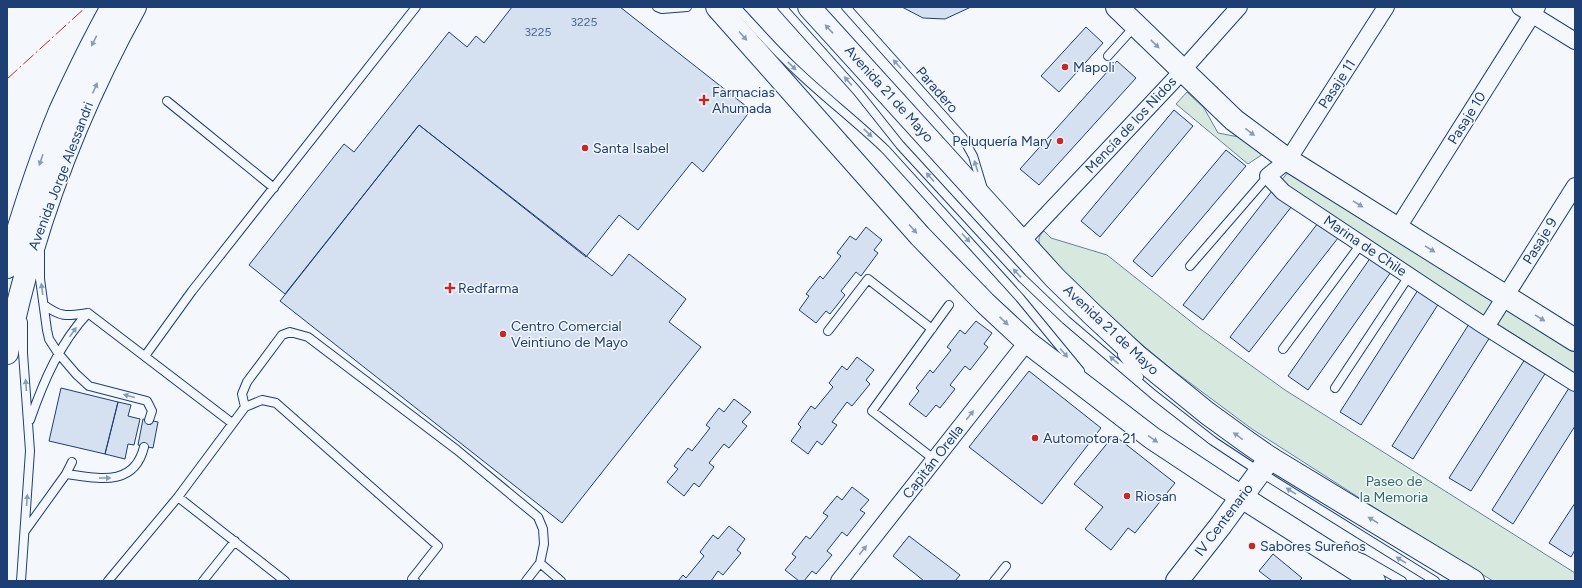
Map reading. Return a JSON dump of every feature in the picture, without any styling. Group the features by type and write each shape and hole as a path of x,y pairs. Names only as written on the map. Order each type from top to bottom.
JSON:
{"main road":[{"name":"Avenida Jorge Alessandri","path":"7,268 29,195 57,119 78,72 112,7"},
{"name":"Avenida Jorge Alessandri","path":"7,353 22,287 58,176 102,71 135,7"},
{"path":"717,7 920,236 985,303 1027,342 1152,438 1303,537 1374,581"},
{"name":"Avenida 21 de Mayo","path":"809,7 1022,241 1092,314 1137,356 1207,413 1265,465 1473,581"},
{"path":"1117,7 1234,120 1288,160 1575,340"},
{"name":"IV Centenario","path":"1177,581 1265,465"}],"street":[{"name":"Mencía de los Nidos","path":"1022,241 1239,7"},
{"name":"Pasaje 11","path":"1288,160 1386,7"},
{"path":"1529,10 1575,41"},
{"name":"Pasaje 10","path":"1396,229 1529,10"},
{"path":"1268,176 1288,160"},
{"name":"Marina de Chile","path":"1268,176 1283,192 1486,327 1575,383"},
{"name":"Pasaje 9","path":"1506,296 1575,186"},
{"path":"1486,327 1506,296"},
{"name":"Capitán Orella","path":"839,581 1027,342"}],"lane":[{"path":"145,356 192,291 416,7"},
{"path":"657,7 662,9 687,7"},
{"path":"736,7 791,66 864,128 886,150 1020,298 1058,346 1111,406"},
{"path":"782,7 857,91 900,145 1022,278 1066,320 1154,395 1213,441 1265,465 1434,581"},
{"name":"Paradero","path":"846,7 963,138 973,156 988,203"},
{"path":"1108,56 1136,25"},
{"path":"167,101 274,188"},
{"path":"1190,266 1268,176"},
{"path":"40,229 40,279 49,339 58,353 76,374 89,386 147,401 152,411 149,420"},
{"path":"1283,348 1361,244"},
{"path":"1335,388 1409,276"},
{"path":"828,331 868,279 932,329"},
{"path":"21,581 30,451 23,353 22,287"},
{"path":"44,305 56,314 66,316 88,313 232,423"},
{"path":"935,460 872,411 949,305"},
{"path":"29,424 40,390 58,353 88,313"},
{"path":"1092,314 1154,395"},
{"path":"244,407 242,394 247,382 282,335 290,332 308,337 457,450 538,517 543,529 544,544 540,563 526,581"},
{"path":"108,581 178,497 244,407 262,400 276,403 438,546 412,579 415,581"},
{"path":"66,474 105,479 117,478 125,474 135,465 142,456 144,447"},
{"path":"24,532 66,474 72,462"},
{"path":"178,497 285,581"},
{"path":"1303,537 1344,550 1364,559 1402,581"},
{"path":"203,581 235,541"},
{"path":"540,563 561,581"},
{"path":"994,581 1006,566"}],"green space":[{"path":"1187,92 1204,108 1218,133 1239,137 1263,154 1248,164 1176,104"},
{"path":"1289,171 1575,348 1575,373 1286,190 1280,182"},
{"name":"Paseo de la Memoria","path":"1044,231 1051,238 1107,255 1199,328 1285,390 1575,573 1575,581 1493,581 1386,515 1252,429 1174,371 1134,338 1089,296 1042,249 1039,240 1040,235"}],"building":[{"name":"Santa Isabel","path":"512,7 620,7 751,110 703,172 692,162 638,230 619,215 586,257 419,125 285,294 249,265 344,144 354,152 449,32 467,47 476,36 484,43"},
{"path":"902,7 971,7 945,19 923,18"},
{"name":"Mapoli","path":"1086,27 1103,43 1059,92 1041,76"},
{"path":"1117,61 1136,78 1039,185 1020,169"},
{"path":"1174,110 1193,126 1100,237 1081,221"},
{"name":"Centro Comercial Veintiuno de Mayo","path":"419,125 612,276 629,254 686,299 669,322 701,347 562,523 280,301"},
{"path":"1226,150 1246,166 1152,277 1133,261"},
{"path":"1272,191 1292,206 1203,320 1183,305"},
{"path":"1318,223 1338,238 1249,352 1230,337"},
{"path":"866,227 882,240 874,250 878,253 861,276 856,272 841,291 845,295 830,314 826,311 816,323 799,310 809,296 806,294 820,276 823,279 841,256 837,253 850,236 856,240"},
{"path":"1371,257 1391,272 1308,390 1288,376"},
{"path":"1418,290 1439,303 1361,425 1340,412"},
{"path":"976,321 992,333 984,344 988,347 970,370 965,366 950,385 955,389 940,408 936,405 926,417 909,404 919,391 916,388 930,370 933,373 951,350 947,347 960,330 965,334"},
{"path":"1469,324 1490,337 1413,459 1392,446"},
{"path":"1527,356 1548,369 1471,491 1449,478"},
{"path":"857,357 874,370 866,380 870,384 852,406 847,402 832,422 837,425 822,445 817,441 808,454 791,441 801,427 798,424 811,406 815,409 833,387 829,383 842,366 847,370"},
{"name":"Automotora 21","path":"1029,371 1101,428 1042,504 969,447"},
{"path":"61,388 118,402 105,454 49,441"},
{"path":"1569,388 1575,392 1575,426 1513,524 1492,510"},
{"path":"734,399 751,412 742,422 747,426 729,448 724,444 709,463 714,467 699,487 694,483 684,496 667,482 678,469 674,466 688,448 692,451 710,428 706,425 719,408 724,412"},
{"path":"118,402 131,405 128,416 140,419 134,445 128,444 125,459 105,454"},
{"path":"143,419 158,422 153,448 138,445"},
{"name":"Riosan","path":"1114,435 1175,483 1135,533 1128,528 1111,550 1085,529 1103,507 1074,484"},
{"path":"852,487 869,500 860,510 865,513 847,536 842,532 827,551 832,555 816,574 812,571 804,581 799,581 785,570 796,557 792,554 806,536 810,539 828,516 823,513 837,496 842,500"},
{"path":"1575,503 1575,550 1571,557 1549,543"},
{"path":"729,526 745,539 737,550 741,553 723,575 718,571 711,581 678,581 683,575 686,578 704,556 700,552 713,535 718,539"},
{"path":"909,536 960,575 955,581 924,581 893,556"},
{"path":"1273,554 1302,578 1299,581 1272,581 1259,571"}],"power":[{"path":"7,79 86,7"}],"place":[{"name":"Mapoli","path":"1065,67"},
{"name":"Farmacias Ahumada","path":"704,100"},
{"name":"Peluquería Mary","path":"1060,141"},
{"name":"Santa Isabel","path":"585,148"},
{"name":"Redfarma","path":"450,288"},
{"name":"Centro Comercial Veintiuno de Mayo","path":"503,334"},
{"name":"Automotora 21","path":"1035,438"},
{"name":"Riosan","path":"1127,496"},
{"name":"Sabores Sureños","path":"1252,546"}]}
